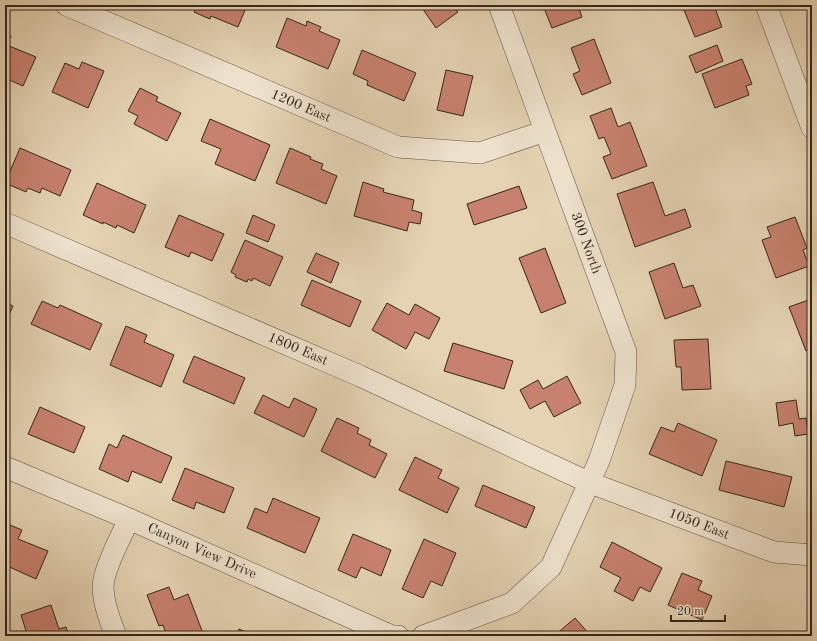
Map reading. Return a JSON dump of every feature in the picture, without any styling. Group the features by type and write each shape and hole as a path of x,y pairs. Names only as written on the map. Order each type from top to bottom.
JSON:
{"street":[{"name":"1200 East","path":"66,5 398,147 480,153 545,131"},
{"name":"300 North","path":"499,5 626,352 625,385 600,457 588,482"},
{"path":"766,5 812,128"},
{"name":"1800 East","path":"5,223 360,376 588,482"},
{"name":"Canyon View Drive","path":"5,467 129,519 385,633 392,636 398,636"},
{"path":"424,636 512,603 551,567 588,482"},
{"name":"1050 East","path":"588,482 774,552 812,555"},
{"path":"116,636 105,606 104,580 116,547 129,519"}],"building":[{"path":"197,5 247,5 238,27 211,16 210,19 194,12"},
{"path":"420,5 453,5 458,12 436,28"},
{"path":"548,5 578,5 582,17 552,28 544,8 549,6"},
{"path":"682,5 714,5 722,27 695,37"},
{"path":"287,18 306,26 307,21 321,27 319,31 340,40 328,69 276,47"},
{"path":"5,33 11,36 7,45 36,57 23,86 5,78"},
{"path":"594,39 611,83 582,95 573,74 580,71 571,48"},
{"path":"717,45 723,61 696,73 689,56"},
{"path":"362,50 416,73 404,101 367,85 368,81 353,74"},
{"path":"742,59 752,84 746,86 749,95 715,108 702,74"},
{"path":"82,62 104,71 88,108 52,92 65,63 79,69"},
{"path":"446,70 473,76 463,116 437,110"},
{"path":"140,88 158,97 156,101 181,113 167,141 134,124 138,116 128,111"},
{"path":"611,108 618,127 630,122 647,166 612,179 603,157 611,154 604,137 599,139 590,116"},
{"path":"210,119 270,145 255,181 215,164 221,149 201,141"},
{"path":"20,148 71,170 60,196 42,188 40,193 28,188 26,192 5,183"},
{"path":"290,148 323,164 321,169 337,176 326,204 276,183"},
{"path":"363,182 384,189 383,192 414,200 412,210 422,213 420,224 409,222 407,231 354,216"},
{"path":"653,182 665,216 685,209 691,227 635,247 617,194"},
{"path":"97,183 146,205 134,233 117,225 116,228 83,215"},
{"path":"519,186 527,208 474,225 467,204"},
{"path":"179,215 224,234 212,261 191,252 189,257 165,247"},
{"path":"253,215 275,225 268,242 246,233"},
{"path":"795,217 807,248 803,250 809,266 776,278 762,240 771,237 767,227"},
{"path":"245,240 283,257 270,286 253,278 252,281 248,279 247,282 235,277 236,275 231,272"},
{"path":"545,248 566,303 541,313 519,258"},
{"path":"316,253 339,263 331,283 307,272"},
{"path":"674,263 683,288 693,285 701,306 665,319 649,272"},
{"path":"312,280 361,301 350,327 301,305"},
{"path":"811,299 812,349 806,351 789,307"},
{"path":"42,301 58,308 60,305 102,324 90,350 31,324"},
{"path":"5,302 13,306 5,324"},
{"path":"387,303 409,315 415,304 440,318 429,339 415,332 406,349 372,330"},
{"path":"126,326 147,335 144,342 174,355 161,387 110,365"},
{"path":"708,339 711,389 682,390 681,367 676,367 674,340"},
{"path":"453,343 513,361 504,389 444,371"},
{"path":"194,356 245,378 234,404 183,382"},
{"path":"567,376 581,403 554,417 545,401 530,409 520,390 538,380 543,389"},
{"path":"5,390 9,392 5,403"},
{"path":"263,395 289,408 294,398 317,409 304,437 254,413"},
{"path":"796,400 799,419 806,418 808,434 795,436 793,423 779,426 776,403"},
{"path":"40,407 85,427 74,453 28,434"},
{"path":"337,418 359,428 357,433 371,440 369,445 387,454 375,478 321,451"},
{"path":"678,423 717,440 702,476 649,454 661,427 674,432"},
{"path":"123,435 172,457 161,483 132,471 128,482 99,469 109,444 117,448"},
{"path":"415,457 442,470 438,478 459,488 447,513 399,490"},
{"path":"726,461 792,477 784,507 719,490"},
{"path":"185,468 234,488 224,513 196,502 194,509 172,500"},
{"path":"483,485 535,507 526,528 475,506"},
{"path":"273,498 320,518 305,553 247,528 255,508 267,513"},
{"path":"5,523 22,530 18,539 48,551 36,579 5,565"},
{"path":"353,534 391,550 381,576 361,567 356,578 338,570"},
{"path":"424,539 456,553 442,586 431,581 423,598 402,589"},
{"path":"612,542 662,568 650,592 640,587 633,601 614,591 621,578 600,567"},
{"path":"682,573 702,581 698,590 712,596 702,620 668,605"},
{"path":"169,587 174,600 188,594 204,636 167,636 163,625 159,626 147,595"},
{"path":"51,605 59,629 66,627 69,636 17,636 26,631 21,615"},
{"path":"575,618 591,636 554,636"},
{"path":"239,629 255,636 236,636"},
{"path":"257,631 268,636 255,636"}]}
